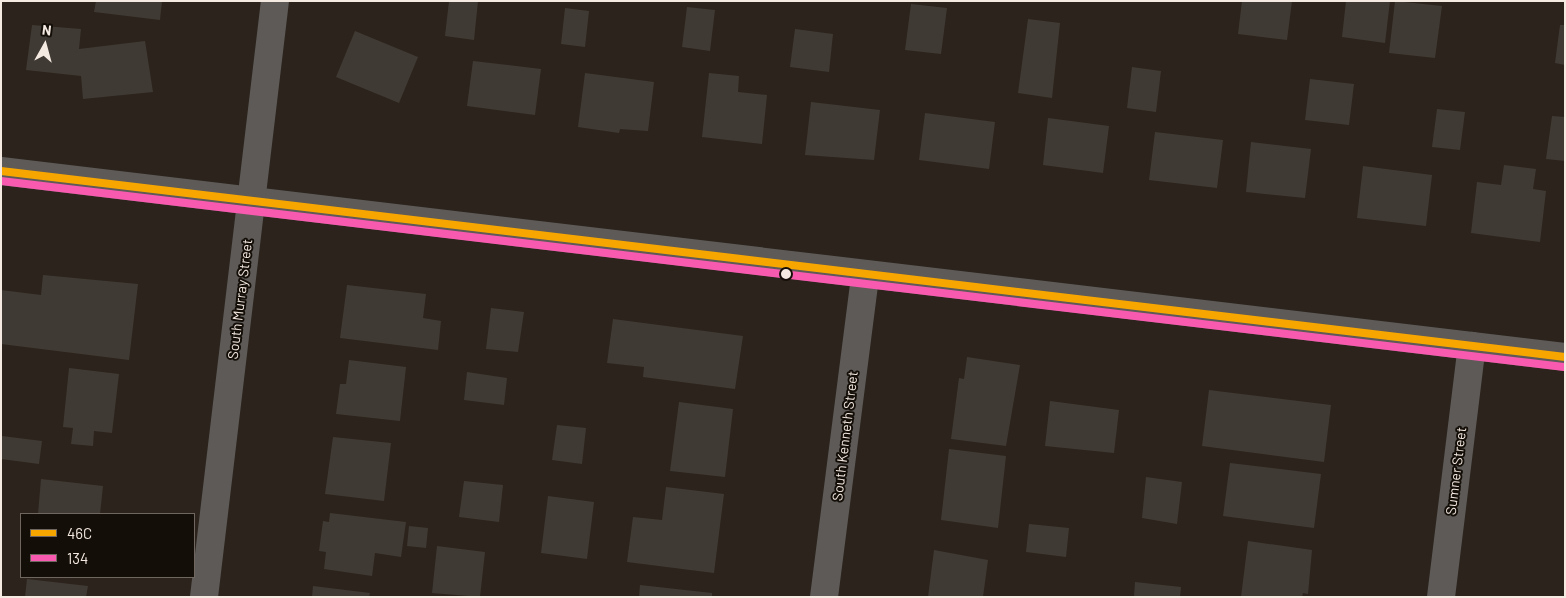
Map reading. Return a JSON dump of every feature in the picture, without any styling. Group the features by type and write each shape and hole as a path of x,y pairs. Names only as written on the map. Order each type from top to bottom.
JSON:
{"street":[{"name":"South Murray Street","path":"204,597 275,1"},
{"path":"1,171 1565,357"},
{"name":"South Kenneth Street","path":"824,597 865,274"},
{"name":"Sumner Street","path":"1440,597 1472,346"}],"building":[{"path":"96,1 162,1 160,20 94,12"},
{"path":"449,1 478,1 474,40 445,36"},
{"path":"1242,1 1292,1 1287,40 1238,34"},
{"path":"1346,1 1390,1 1385,43 1342,37"},
{"path":"1395,1 1442,6 1435,58 1389,53"},
{"path":"911,4 947,8 941,54 905,50"},
{"path":"687,7 715,10 710,51 682,47"},
{"path":"565,8 589,11 585,47 561,44"},
{"path":"1028,19 1060,23 1052,98 1018,93"},
{"path":"32,25 81,29 79,49 145,41 153,92 83,99 81,76 26,70"},
{"path":"1560,25 1565,25 1565,65 1555,63"},
{"path":"795,29 833,34 829,72 790,67"},
{"path":"355,31 418,57 399,103 336,77"},
{"path":"473,61 541,69 535,115 467,106"},
{"path":"1132,67 1161,71 1156,112 1127,108"},
{"path":"585,73 654,82 648,131 620,129 619,133 578,127"},
{"path":"709,73 739,76 738,92 767,95 762,144 702,137"},
{"path":"1310,79 1354,84 1349,125 1305,120"},
{"path":"811,102 880,110 874,160 805,155"},
{"path":"1437,109 1465,112 1460,150 1432,147"},
{"path":"925,113 995,122 989,169 919,160"},
{"path":"1552,116 1565,117 1565,161 1546,159"},
{"path":"1048,118 1109,126 1103,173 1043,165"},
{"path":"1155,132 1223,140 1217,188 1149,180"},
{"path":"1251,142 1311,149 1305,198 1246,192"},
{"path":"1504,165 1536,169 1533,189 1546,191 1540,242 1471,233 1477,182 1501,185"},
{"path":"1363,166 1432,175 1426,226 1357,218"},
{"path":"43,275 138,284 129,360 1,344 1,290 41,295"},
{"path":"347,285 426,294 423,318 441,321 438,350 340,338"},
{"path":"491,308 524,312 518,352 486,349"},
{"path":"613,319 743,336 735,389 643,377 644,367 607,363"},
{"path":"967,357 1020,365 1006,446 951,439 959,378 964,379"},
{"path":"349,360 406,367 400,421 336,414 340,384 346,384"},
{"path":"69,368 119,374 112,433 94,431 93,446 71,444 73,428 63,427"},
{"path":"467,372 507,378 504,405 464,400"},
{"path":"1209,390 1331,405 1324,462 1202,446"},
{"path":"1050,401 1119,410 1114,453 1045,446"},
{"path":"679,402 733,409 725,477 670,471"},
{"path":"557,425 586,428 582,464 552,460"},
{"path":"2,436 42,441 39,464 1,459"},
{"path":"333,437 391,443 384,501 325,494"},
{"path":"949,449 1006,456 998,528 941,520"},
{"path":"1230,463 1321,474 1314,528 1223,516"},
{"path":"1146,477 1182,482 1177,524 1142,518"},
{"path":"41,479 103,486 100,513 38,513"},
{"path":"464,481 503,485 499,522 459,517"},
{"path":"666,487 724,494 714,573 627,562 633,517 662,520"},
{"path":"548,496 594,502 587,559 541,553"},
{"path":"330,513 406,522 401,557 375,553 372,576 324,569 326,552 319,551 323,521 329,522"},
{"path":"1029,524 1069,528 1066,557 1026,552"},
{"path":"409,526 428,528 426,548 407,546"},
{"path":"1248,541 1312,550 1308,594 1303,593 1302,597 1241,597"},
{"path":"437,546 485,552 480,597 432,593"},
{"path":"934,550 988,560 983,597 928,597"},
{"path":"27,579 88,586 86,597 25,597"},
{"path":"1135,582 1181,587 1180,597 1134,597"},
{"path":"640,585 712,593 712,597 639,597"},
{"path":"313,586 370,593 369,597 312,597"}],"transit line":[{"name":"46C","path":"1,171 1565,357"},
{"name":"134","path":"1,181 1564,367"}]}
